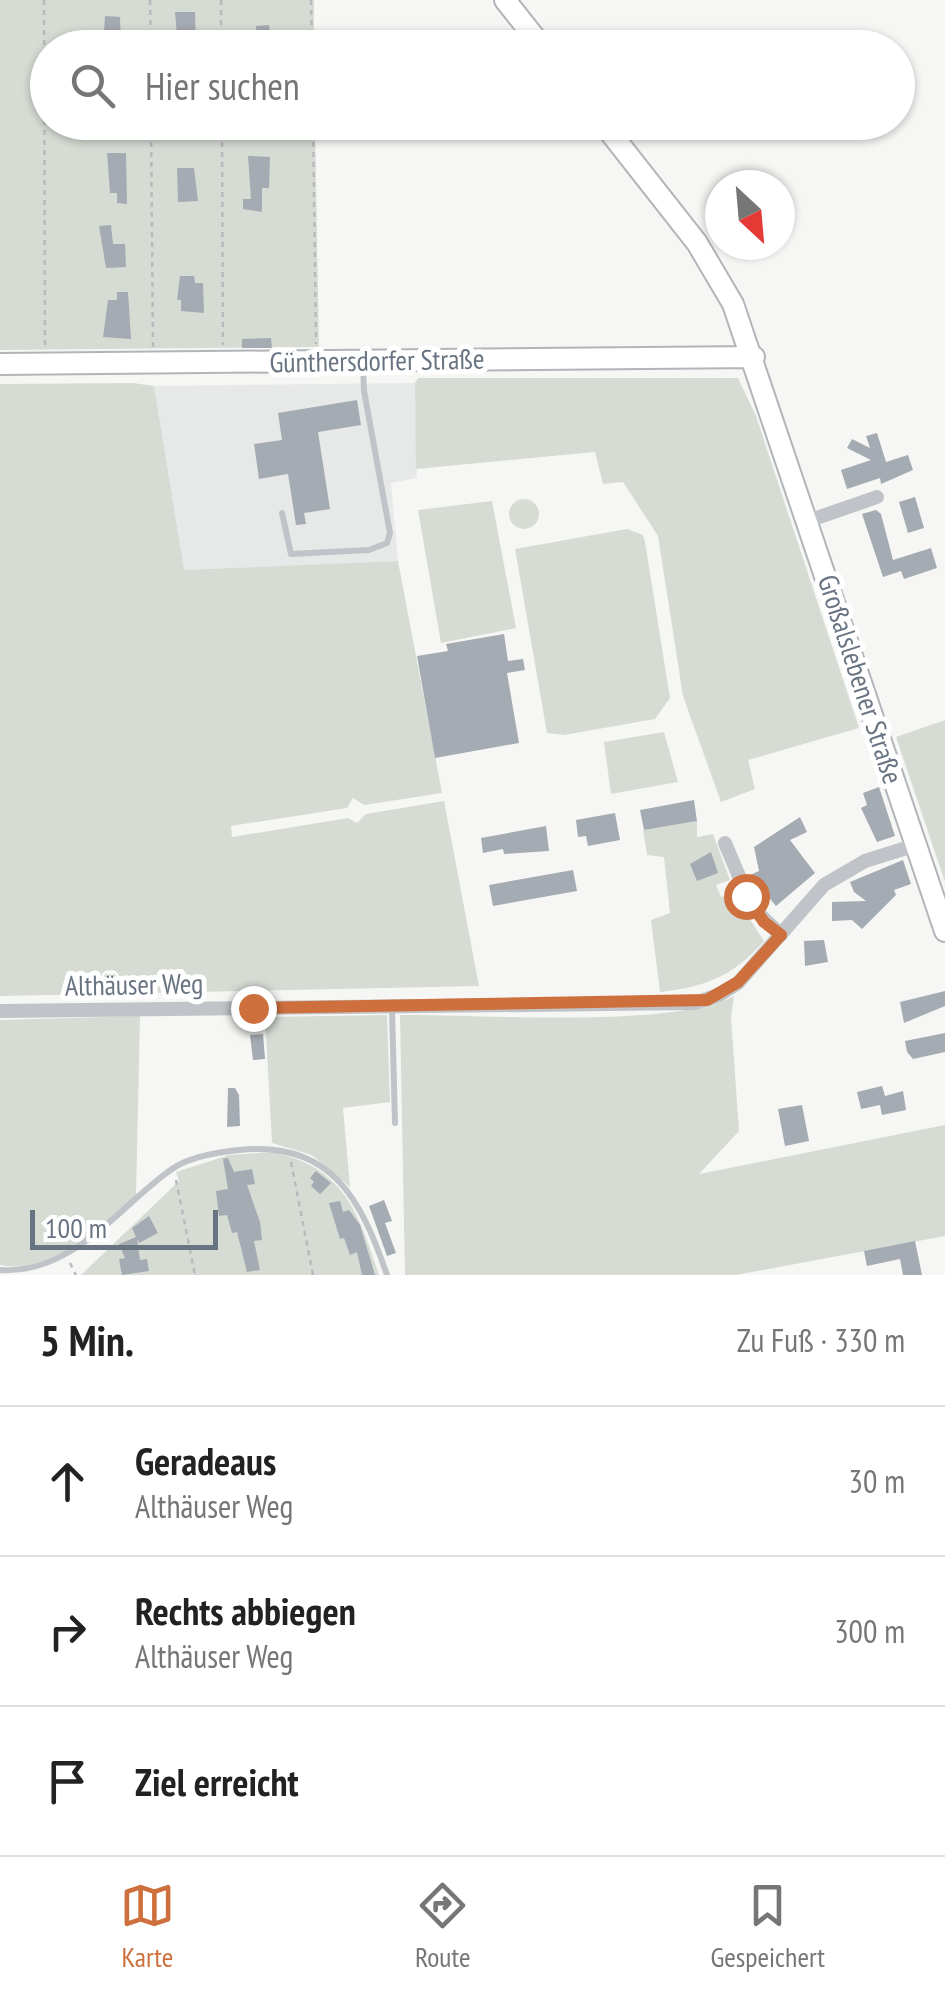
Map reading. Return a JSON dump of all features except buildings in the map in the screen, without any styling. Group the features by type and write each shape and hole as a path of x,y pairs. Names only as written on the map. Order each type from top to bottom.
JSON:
{"main road":[{"path":"505,0 529,30"},
{"name":"Großalslebener Straße","path":"616,140 710,261 754,357 945,931"},
{"name":"Günthersdorfer Straße","path":"0,364 754,357"}],"street":[{"path":"808,521 877,497"},
{"path":"725,843 752,907 781,935"},
{"name":"Althäuser Weg","path":"0,1011 694,1003 719,995 738,982 834,877 865,861 916,845"}],"lane":[{"path":"282,513 291,554 369,550 387,543 390,533 364,390 363,360"},
{"path":"392,1007 395,1123"},
{"path":"0,1270 23,1273 70,1256 98,1239 171,1170 232,1150 290,1151 318,1164 353,1196 364,1212 387,1275"}],"path":[{"path":"44,0 45,30"},
{"path":"150,0 151,30"},
{"path":"221,0 221,30"},
{"path":"311,0 312,30"},
{"path":"45,364 46,140"},
{"path":"151,140 152,364"},
{"path":"222,140 222,362"},
{"path":"313,140 317,361"},
{"path":"290,1151 314,1275"},
{"path":"171,1170 195,1275"},
{"path":"70,1256 76,1275"}],"shaded area":[{"path":"0,0 314,0 314,30 30,30 30,140 315,140 319,347 0,350"},
{"path":"418,378 738,378 756,416 859,728 748,760 755,789 721,802 683,696 658,536 623,482 603,484 595,452 416,469"},
{"path":"415,383 417,478 391,483 398,561 183,570 154,386"},
{"path":"0,384 154,386 184,570 398,561 442,793 364,805 353,798 347,808 231,826 232,837 348,818 357,823 366,814 444,801 479,986 0,996"},
{"path":"524,499 538,508 539,514 530,528 524,529 510,520 509,514 518,500"},
{"path":"492,501 516,628 441,643 418,510"},
{"path":"627,529 643,535 645,542 670,698 655,719 564,735 547,733 515,549"},
{"path":"945,720 945,882 896,737"},
{"path":"664,732 678,782 611,794 604,742"},
{"path":"697,821 697,837 713,834 730,880 716,885 721,897 733,893 764,941 718,978 660,992 651,920 670,913 664,857 647,855 643,830"},
{"path":"734,996 731,1017 739,1131 699,1174 945,1125 945,1236 736,1275 405,1275 400,1015 622,1016 667,1013"},
{"path":"387,1015 390,1102 343,1108 350,1187 312,1155 272,1143 265,1017"},
{"path":"140,1016 136,1197 109,1223 56,1256 37,1263 0,1265 0,1020"},
{"path":"273,1152 317,1169 346,1197 379,1275 81,1275 179,1181 176,1172 229,1155"}],"route":[{"path":"253,1008 694,1003 719,995 738,982 781,935 764,922 746,896"}]}
